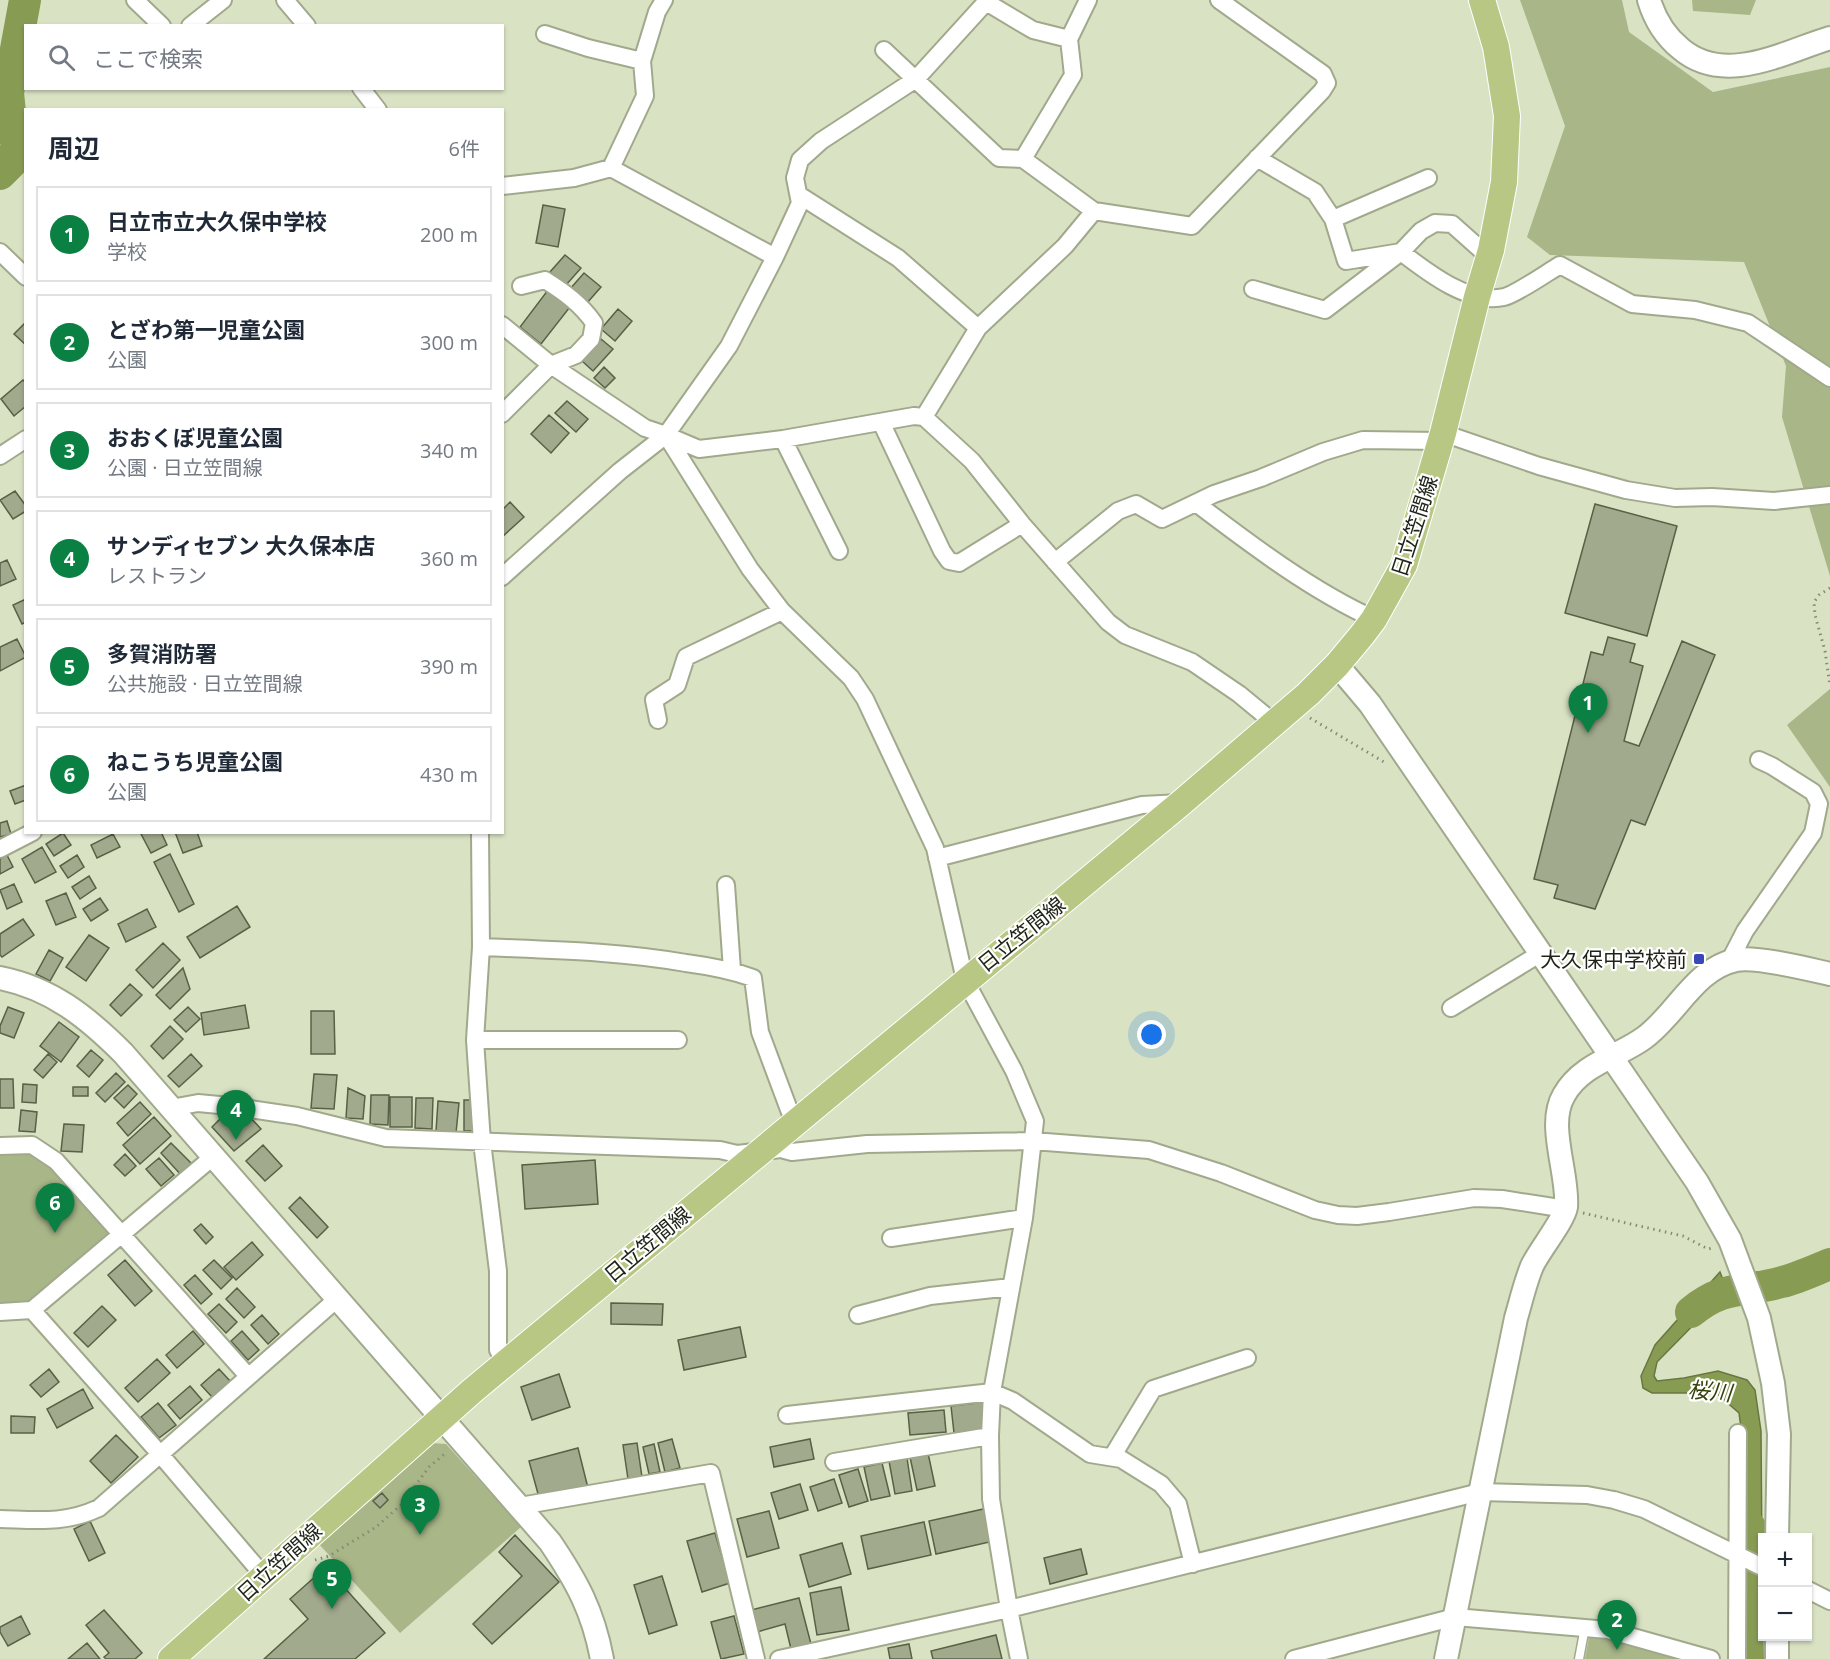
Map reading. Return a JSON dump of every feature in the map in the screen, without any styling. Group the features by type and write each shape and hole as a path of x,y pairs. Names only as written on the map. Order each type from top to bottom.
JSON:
{"main road":[{"name":"日立笠間線","path":"171,1659 506,1362 1181,803 1308,694 1337,665 1374,619 1404,566 1442,437 1489,256 1504,182 1507,116 1496,47 1482,0"}],"street":[{"path":"135,0 160,24"},
{"path":"193,24 223,0"},
{"path":"285,0 305,24"},
{"path":"611,168 645,96 642,61 657,12 664,0"},
{"path":"1023,159 1073,75 1069,39 1088,0"},
{"path":"884,50 999,158 1023,159 1094,211 1192,226 1322,92 1327,83 1323,74 1312,65 1219,0"},
{"path":"1649,0 1653,14 1662,30 1688,55 1705,63 1724,66 1744,65 1766,60 1830,38"},
{"path":"504,575 621,471 666,435 729,346 775,257 800,203 795,178 800,160 821,141 916,79 986,1 1034,30 1069,39"},
{"path":"545,34 588,48 642,61"},
{"path":"363,90 376,108"},
{"path":"1257,158 1315,192 1333,219 1346,261 1401,252 1435,278 1477,297 1504,297 1560,265 1632,304 1695,310 1748,323 1830,378"},
{"path":"504,186 574,178 611,168 775,257"},
{"path":"1333,219 1428,178"},
{"path":"799,195 898,258 978,328"},
{"path":"924,417 978,328 1065,246 1094,211"},
{"path":"1253,290 1325,310 1401,252 1421,231 1435,223 1452,224 1489,256"},
{"path":"0,252 24,275"},
{"path":"504,412 551,364 576,355 591,339 594,322 569,295 545,280 521,286"},
{"path":"504,327 551,364 645,428 699,449 783,439 914,416 924,417 972,461 1022,524 1108,622 1125,635 1192,662 1239,694 1273,722"},
{"path":"881,422 942,551 949,561 959,563 1022,524"},
{"path":"666,435 750,568 782,611 852,678 865,699 935,848 965,980 1014,1071 1035,1121 1024,1218 992,1392 990,1436 991,1499 1019,1659"},
{"path":"1055,562 1118,511 1136,504 1162,519 1323,452 1364,440 1442,437 1626,490 1675,498 1712,497 1774,501 1830,495"},
{"path":"783,439 839,551"},
{"path":"0,456 24,440"},
{"path":"1196,503 1260,550 1348,608 1374,619"},
{"path":"658,720 654,700 676,685 686,657 782,611"},
{"path":"1337,665 1370,704 1697,1182 1734,1250 1765,1340 1779,1434 1777,1533"},
{"path":"1729,962 1745,931 1813,833 1819,804 1813,792 1759,760"},
{"path":"937,858 1142,805 1181,803"},
{"path":"0,849 29,834"},
{"path":"480,834 480,947 475,1040 482,1142 498,1271 498,1350 506,1362"},
{"path":"726,885 732,970"},
{"path":"480,947 590,951 664,959 732,970 753,978 760,1032 794,1122"},
{"path":"1451,1008 1541,953"},
{"path":"1446,1659 1516,1318 1532,1266 1566,1209 1558,1110 1563,1095 1586,1070 1643,1039 1665,1021 1697,982 1717,966 1738,959 1763,961 1830,974"},
{"path":"0,978 31,986 56,997 79,1012 123,1053 550,1542 570,1571 597,1630 602,1659"},
{"path":"475,1040 678,1040"},
{"path":"171,1108 198,1104 230,1106 297,1116 387,1138 720,1150 737,1154 781,1149 792,1152 867,1144 1033,1141 1149,1150 1221,1173 1315,1210 1338,1215 1389,1212 1474,1198 1502,1199 1566,1209"},
{"path":"0,1146 32,1146 56,1161 248,1376"},
{"path":"0,1311 32,1310 214,1156"},
{"path":"891,1238 1024,1218"},
{"path":"858,1315 930,1296 1011,1287"},
{"path":"0,1519 60,1520 81,1516 99,1508 337,1299"},
{"path":"32,1310 264,1575"},
{"path":"1112,1457 1153,1389 1247,1358"},
{"path":"787,1415 992,1392 1013,1401 1090,1454 1121,1459 1161,1484 1178,1504 1193,1564"},
{"path":"1737,1659 1741,1557 1738,1433"},
{"path":"834,1462 990,1436"},
{"path":"520,1506 711,1473 756,1659"},
{"path":"779,1659 1009,1609 1479,1492 1587,1495 1614,1500 1644,1509 1758,1566"},
{"path":"1812,1592 1830,1600"},
{"path":"1294,1659 1455,1617 1608,1630 1711,1659"},
{"path":"1777,1641 1777,1659"}],"lane":[{"path":"1579,1659 1585,1627"}],"path":[{"path":"1830,588 1819,595 1814,602 1830,686"},
{"path":"1303,714 1384,761"},
{"path":"1566,1209 1683,1236 1708,1249 1734,1250"},
{"path":"310,1562 329,1556 376,1527 401,1505 429,1467 453,1447"}],"shaded area":[{"path":"1520,0 1622,0 1629,32 1713,92 1830,67 1830,576 1782,417 1786,366 1744,262 1550,255 1527,237 1565,126"},
{"path":"1692,0 1756,0 1750,15 1693,11"},
{"path":"1830,689 1830,787 1787,725"},
{"path":"0,1153 33,1155 57,1170 109,1228 111,1237 33,1304 0,1306"},
{"path":"432,1443 446,1444 521,1527 400,1633 318,1543"},
{"path":"1589,1637 1616,1641 1678,1659 1585,1659"}],"water":[{"path":"1830,1253 1830,1268 1801,1282 1792,1270"},
{"path":"1720,1272 1730,1297 1717,1301 1657,1362 1654,1376 1657,1381 1718,1371 1747,1380 1755,1390 1761,1431 1762,1533 1758,1533 1758,1555 1744,1549 1742,1436 1739,1413 1716,1393 1652,1393 1643,1388 1641,1376 1655,1345"},
{"path":"1745,1576 1757,1583 1757,1659 1745,1659"}],"building":[{"path":"543,205 565,209 558,247 536,243"},
{"path":"565,255 581,268 566,285 550,272"},
{"path":"584,273 601,287 587,303 570,289"},
{"path":"548,290 570,307 541,344 520,327"},
{"path":"618,309 632,321 615,341 601,329"},
{"path":"24,324 24,343 14,334"},
{"path":"601,339 613,349 593,371 582,361"},
{"path":"604,367 615,378 605,388 594,378"},
{"path":"24,381 24,408 14,416 1,399"},
{"path":"567,401 588,419 576,432 555,413"},
{"path":"549,415 569,433 551,453 531,434"},
{"path":"15,491 24,503 24,512 13,519 0,500"},
{"path":"510,502 524,517 504,535 504,508"},
{"path":"1595,504 1677,526 1647,636 1565,613"},
{"path":"7,560 16,579 0,586 0,563"},
{"path":"24,600 24,623 22,624 13,605"},
{"path":"1608,637 1635,644 1630,662 1643,666 1624,741 1639,746 1682,641 1715,655 1645,825 1631,820 1595,909 1554,898 1558,885 1534,879 1591,652 1603,655"},
{"path":"17,639 24,658 0,671 0,647"},
{"path":"24,786 24,801 15,804 10,791"},
{"path":"7,821 11,834 0,837 0,823"},
{"path":"64,834 71,845 54,856 46,844"},
{"path":"113,834 120,847 97,858 91,845"},
{"path":"141,834 162,834 167,845 151,853"},
{"path":"176,834 198,834 202,846 183,853"},
{"path":"42,847 56,872 35,883 22,859"},
{"path":"170,854 194,904 179,912 154,862"},
{"path":"7,855 13,867 0,874 0,859"},
{"path":"77,855 84,867 68,878 60,866"},
{"path":"89,876 96,888 80,899 72,887"},
{"path":"14,884 22,902 7,909 0,890"},
{"path":"66,893 76,917 56,925 46,901"},
{"path":"100,898 108,910 91,921 83,909"},
{"path":"237,906 250,927 200,958 187,937"},
{"path":"147,909 156,927 126,942 118,924"},
{"path":"23,919 34,935 2,957 0,955 0,934"},
{"path":"89,935 109,948 86,981 66,967"},
{"path":"163,943 180,960 153,988 136,970"},
{"path":"49,950 63,958 50,981 36,974"},
{"path":"183,968 190,989 170,1009 156,995"},
{"path":"130,984 142,995 121,1016 110,1005"},
{"path":"245,1005 249,1028 204,1035 201,1013"},
{"path":"8,1007 24,1013 14,1038 0,1033 0,1026"},
{"path":"188,1007 200,1019 186,1032 174,1020"},
{"path":"311,1011 334,1011 335,1054 311,1054"},
{"path":"59,1022 79,1037 61,1062 40,1046"},
{"path":"170,1026 183,1039 163,1059 151,1046"},
{"path":"91,1050 103,1060 89,1077 77,1066"},
{"path":"48,1054 57,1062 43,1078 34,1070"},
{"path":"191,1054 202,1066 179,1087 168,1076"},
{"path":"116,1073 125,1082 105,1102 96,1093"},
{"path":"314,1074 337,1075 334,1109 311,1108"},
{"path":"0,1079 13,1079 14,1108 0,1108"},
{"path":"23,1084 37,1085 36,1103 22,1102"},
{"path":"128,1085 137,1094 124,1108 114,1098"},
{"path":"73,1087 88,1087 88,1096 73,1096"},
{"path":"348,1088 365,1096 363,1119 346,1118"},
{"path":"371,1095 389,1095 388,1125 370,1124"},
{"path":"390,1097 412,1097 412,1127 390,1127"},
{"path":"416,1098 433,1098 432,1129 415,1128"},
{"path":"464,1100 475,1100 475,1131 464,1131"},
{"path":"438,1101 459,1103 456,1133 436,1131"},
{"path":"140,1102 151,1114 128,1136 117,1123"},
{"path":"21,1110 37,1112 35,1132 19,1131"},
{"path":"224,1115 250,1117 261,1129 234,1151 212,1127"},
{"path":"154,1117 171,1136 140,1164 123,1145"},
{"path":"64,1124 84,1125 82,1152 61,1151"},
{"path":"171,1143 193,1165 182,1176 161,1153"},
{"path":"263,1145 282,1166 265,1181 246,1161"},
{"path":"125,1154 136,1166 125,1176 114,1165"},
{"path":"159,1158 174,1175 161,1186 146,1169"},
{"path":"595,1160 598,1204 525,1209 522,1165"},
{"path":"300,1197 328,1227 317,1238 289,1208"},
{"path":"201,1224 213,1237 206,1244 194,1230"},
{"path":"252,1242 263,1255 236,1280 224,1267"},
{"path":"125,1260 152,1291 135,1306 108,1275"},
{"path":"214,1260 232,1278 221,1289 203,1270"},
{"path":"195,1275 212,1294 201,1304 184,1285"},
{"path":"237,1288 255,1307 244,1318 226,1299"},
{"path":"611,1303 663,1304 662,1325 611,1324"},
{"path":"219,1304 237,1322 226,1333 208,1314"},
{"path":"102,1306 116,1320 88,1347 74,1333"},
{"path":"262,1315 279,1334 268,1344 251,1325"},
{"path":"740,1327 746,1357 684,1370 678,1340"},
{"path":"193,1331 204,1344 177,1368 166,1355"},
{"path":"242,1331 259,1350 248,1360 231,1341"},
{"path":"157,1359 170,1373 138,1402 125,1388"},
{"path":"49,1369 59,1382 41,1397 30,1385"},
{"path":"219,1369 230,1381 212,1397 201,1385"},
{"path":"559,1374 570,1407 532,1420 521,1387"},
{"path":"190,1386 202,1400 180,1419 168,1405"},
{"path":"83,1389 93,1408 57,1428 47,1409"},
{"path":"985,1402 988,1429 954,1433 951,1406"},
{"path":"158,1403 176,1425 159,1438 141,1417"},
{"path":"944,1410 946,1432 910,1435 908,1413"},
{"path":"11,1416 35,1417 34,1433 11,1433"},
{"path":"116,1435 138,1457 111,1483 90,1461"},
{"path":"672,1439 680,1468 665,1472 658,1443"},
{"path":"810,1439 814,1459 774,1467 770,1447"},
{"path":"637,1443 642,1477 628,1479 623,1445"},
{"path":"654,1444 660,1472 649,1474 643,1447"},
{"path":"578,1448 588,1488 540,1501 529,1461"},
{"path":"928,1453 935,1486 917,1490 910,1457"},
{"path":"907,1458 912,1491 895,1494 889,1461"},
{"path":"882,1463 890,1496 871,1500 864,1467"},
{"path":"858,1469 868,1501 849,1507 839,1475"},
{"path":"834,1479 842,1503 818,1511 810,1487"},
{"path":"800,1484 808,1510 779,1519 771,1493"},
{"path":"382,1493 388,1500 380,1508 373,1501"},
{"path":"988,1508 994,1541 936,1554 929,1521"},
{"path":"769,1511 779,1548 747,1557 737,1519"},
{"path":"90,1521 105,1553 89,1561 74,1529"},
{"path":"924,1522 931,1555 868,1569 861,1536"},
{"path":"715,1533 730,1583 702,1592 687,1541"},
{"path":"515,1535 559,1582 492,1644 473,1624 522,1576 499,1552"},
{"path":"842,1543 851,1574 809,1587 800,1555"},
{"path":"1081,1549 1087,1574 1050,1584 1044,1558"},
{"path":"326,1567 385,1633 355,1659 264,1659 308,1619 290,1599"},
{"path":"662,1576 677,1625 649,1634 634,1585"},
{"path":"841,1587 849,1630 817,1635 810,1593"},
{"path":"799,1598 811,1644 791,1649 785,1624 757,1632 751,1610"},
{"path":"104,1610 142,1653 135,1659 106,1659 104,1657 109,1653 86,1625"},
{"path":"21,1616 30,1634 8,1646 0,1632 0,1627"},
{"path":"734,1616 744,1654 721,1659 711,1622"},
{"path":"996,1635 1002,1659 933,1659 931,1651"},
{"path":"87,1643 100,1659 68,1659"},
{"path":"909,1644 912,1659 890,1659 888,1648"}],"waterway":[{"path":"0,174 12,162 17,145 11,122 8,93 25,0"},
{"name":"桜川","path":"1691,1312 1703,1303 1725,1293 1782,1282 1830,1264"},
{"name":"桜川","path":"1748,1659 1747,1601 1750,1527"}],"place":[{"name":"日立市立大久保中学校","path":"1588,733"},
{"name":"大久保中学校前","path":"1699,959"},
{"name":"サンディセブン 大久保本店","path":"236,1140"},
{"name":"ねこうち児童公園","path":"55,1233"},
{"name":"おおくぼ児童公園","path":"420,1535"},
{"name":"多賀消防署","path":"332,1609"},
{"name":"とざわ第一児童公園","path":"1617,1650"}]}
